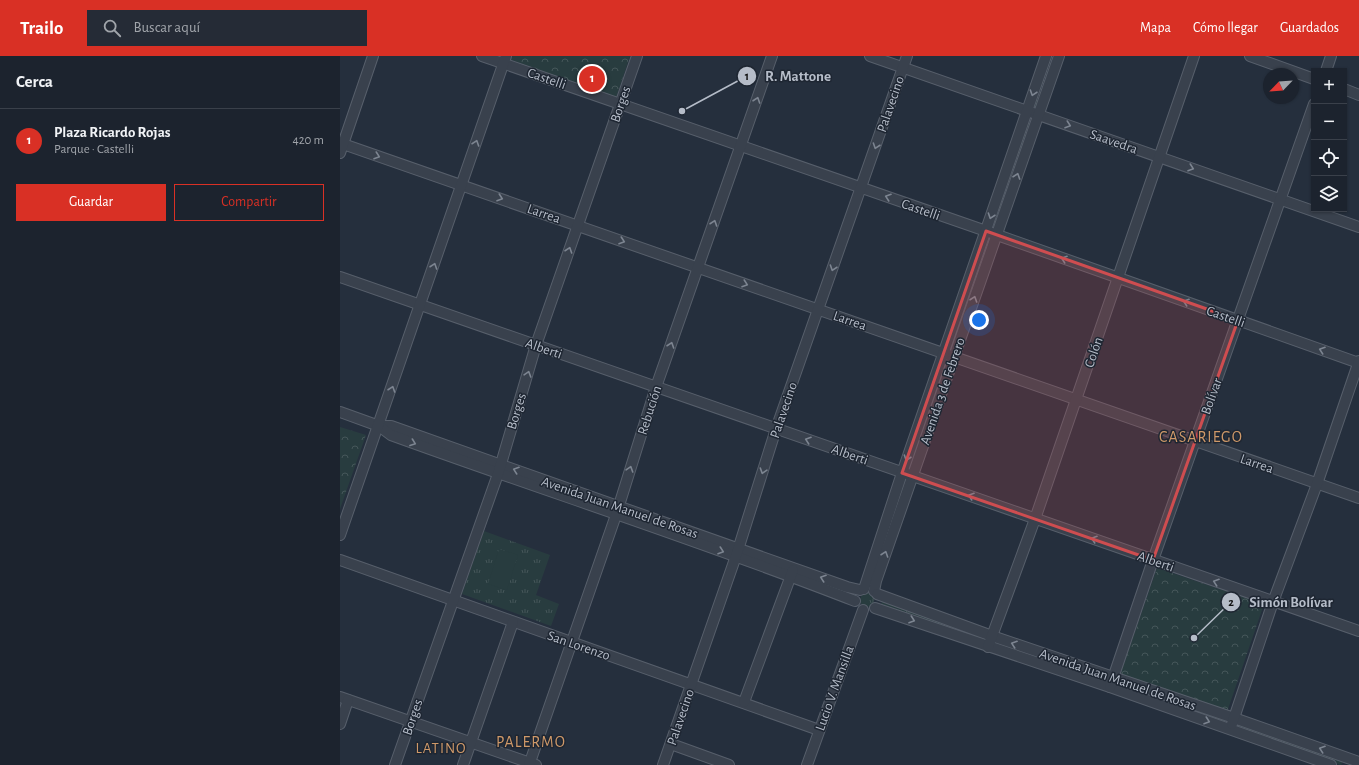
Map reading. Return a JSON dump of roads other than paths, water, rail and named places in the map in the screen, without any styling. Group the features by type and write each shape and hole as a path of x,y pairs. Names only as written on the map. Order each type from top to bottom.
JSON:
{"street":[{"path":"341,147 374,56"},
{"name":"Castelli","path":"482,56 505,60 620,104 1359,362"},
{"name":"Borges","path":"395,765 499,469 536,345 637,56"},
{"name":"Rebución","path":"532,764 617,510 656,387 772,56"},
{"name":"Saavedra","path":"870,56 1359,227"},
{"name":"Palavecino","path":"663,765 737,552 776,429 907,56"},
{"name":"Avenida 3 de Febrero","path":"876,593 876,581 944,353 1046,56"},
{"name":"Avenida 3 de Febrero","path":"862,590 954,357 1059,56"},
{"name":"Colón","path":"988,647 1035,519 1194,56"},
{"path":"1250,56 1311,78"},
{"path":"1327,68 1331,56"},
{"path":"340,535 505,60"},
{"path":"1347,91 1359,95"},
{"name":"Bolívar","path":"1111,683 1311,112"},
{"name":"Larrea","path":"341,147 462,185 1359,498"},
{"name":"Alberti","path":"340,277 1359,631"},
{"path":"1230,729 1273,602 1317,484 1359,362"},
{"name":"Avenida Juan Manuel de Rosas","path":"340,412 379,426 391,426 499,469 792,572 862,590"},
{"name":"San Lorenzo","path":"340,560 452,601 744,702 819,730"},
{"path":"744,702 792,572"},
{"name":"Avenida Juan Manuel de Rosas","path":"792,572 855,601"},
{"path":"868,588 876,593 878,602 874,608 868,611 862,610 858,607 855,601 856,597 862,590 868,588"},
{"name":"Avenida Juan Manuel de Rosas","path":"876,593 992,636 1230,729 1331,765"},
{"name":"Avenida Juan Manuel de Rosas","path":"874,608 988,647 1234,718 1357,760"},
{"name":"Lucio V. Mansilla","path":"807,765 862,610"},
{"path":"463,765 513,622"},
{"path":"340,724 344,698 532,764"},
{"path":"671,744 729,765"}],"place":[{"name":"Plaza Ricardo Rojas","path":"592,79"},
{"name":"R. Mattone","path":"682,111"},
{"name":"Simón Bolívar","path":"1194,638"}],"district":[{"name":"CASARIEGO","path":"1201,436"},
{"name":"PALERMO","path":"531,741"},
{"name":"LATINO","path":"441,748"}]}
